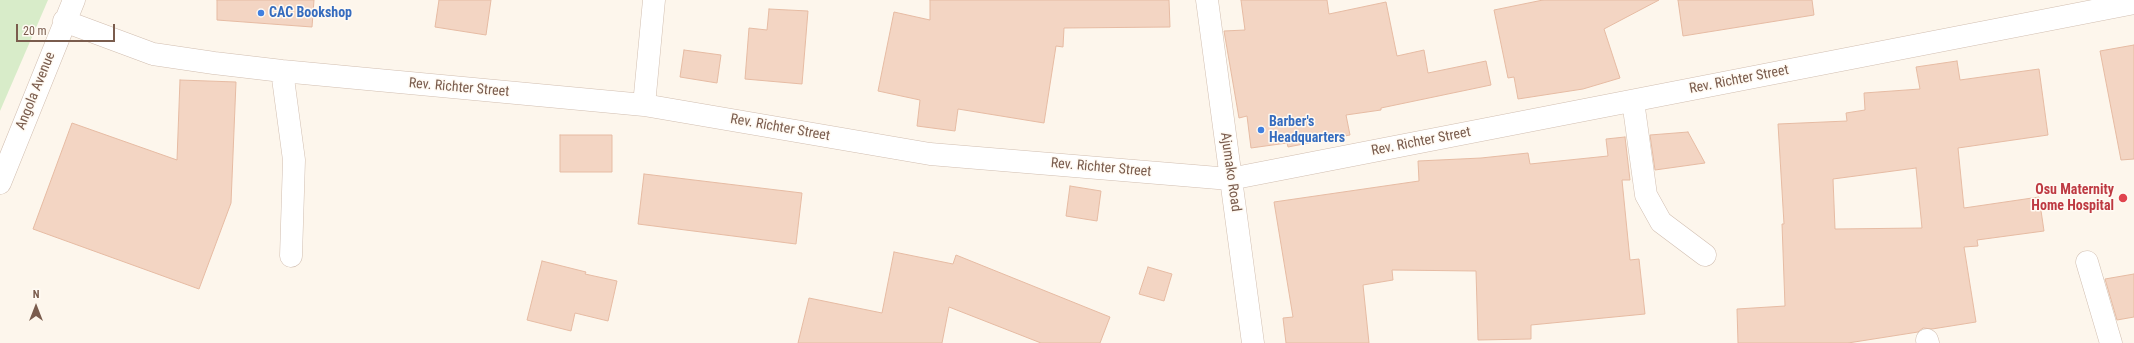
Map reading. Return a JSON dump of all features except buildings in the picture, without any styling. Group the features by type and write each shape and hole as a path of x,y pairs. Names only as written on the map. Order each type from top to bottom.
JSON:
{"street":[{"name":"Angola Avenue","path":"0,183 64,21 74,0"},
{"path":"644,105 654,0"},
{"name":"Ajumako Road","path":"1207,0 1253,343"},
{"name":"Rev. Richter Street","path":"64,21 153,54 282,71 644,105 930,154 1230,179 2134,3"},
{"path":"282,71 294,160 291,256"},
{"path":"1633,101 1646,195 1661,222 1705,255"},
{"path":"2087,262 2111,343"}],"green space":[{"path":"0,0 48,0 0,111"}],"place":[{"name":"CAC Bookshop","path":"261,13"},
{"name":"Barber's Headquarters","path":"1261,130"},
{"name":"Osu Maternity Home Hospital","path":"2123,198"}]}
